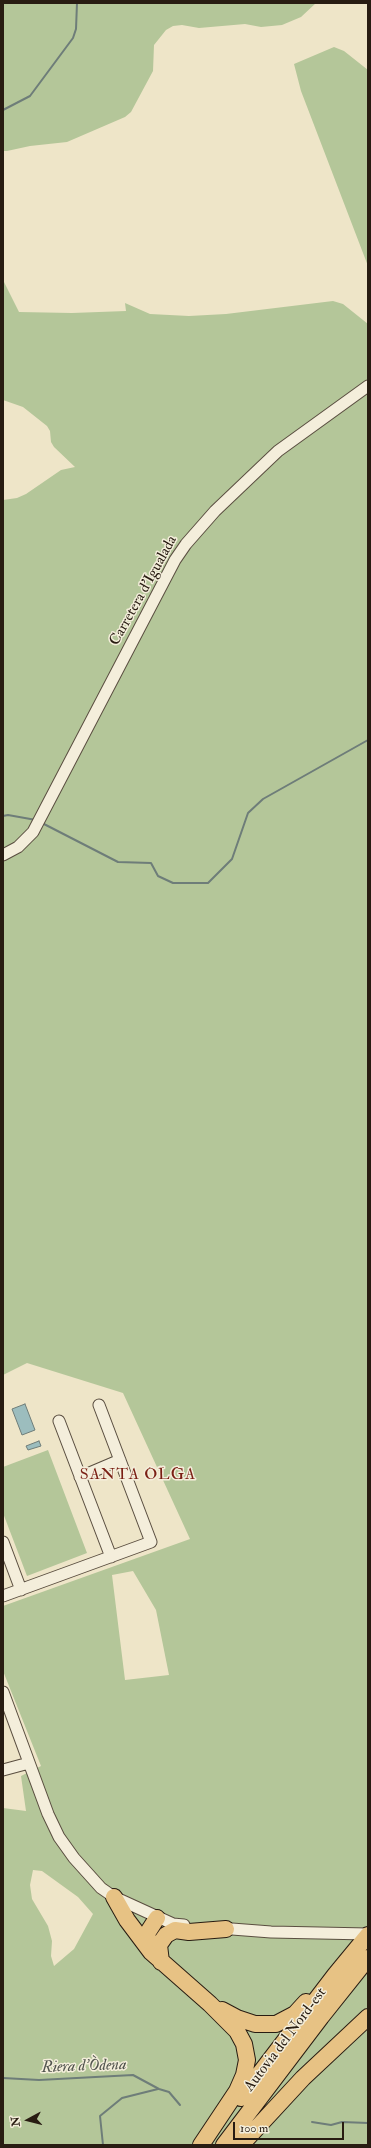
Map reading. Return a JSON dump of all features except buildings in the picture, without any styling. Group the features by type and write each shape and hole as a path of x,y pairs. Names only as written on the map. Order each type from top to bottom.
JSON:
{"highway":[{"path":"114,1898 127,1920 153,1945"},
{"path":"157,1918 148,1932 161,1962 210,2004 237,2031 244,2044 247,2060 244,2076 237,2090 201,2145"},
{"path":"153,1945 175,1930 189,1932 226,1929"},
{"name":"Autovia del Nord-est","path":"224,2145 321,2017 362,1954 368,1935"},
{"name":"Autovia del Nord-est","path":"204,2145 335,1975 362,1954"},
{"path":"210,2004 237,2018 249,2022 276,2024 295,2014 335,1975"},
{"path":"241,2145 303,2078 368,2017"}],"street":[{"name":"Carretera d'Igualada","path":"3,855 26,840 39,821 175,560 186,544 215,511 278,451 368,386"},
{"path":"3,1596 151,1542 99,1405"},
{"path":"59,1421 111,1557"},
{"path":"80,1477 120,1460"},
{"path":"3,1542 21,1590"},
{"path":"5,1695 48,1814 59,1837 74,1858 101,1888 114,1898 173,1924 271,1932 368,1935"},
{"path":"3,1770 29,1763"}],"green space":[{"path":"3,3 316,3 301,17 282,25 261,27 245,24 199,28 182,25 173,26 166,30 154,45 153,71 131,112 125,117 67,142 3,151"},
{"path":"334,47 344,51 368,70 368,266 301,91 294,64"},
{"path":"3,280 19,312 72,313 126,311 125,303 150,314 189,316 226,314 333,301 343,304 368,324 368,2145 3,2145 3,1808 26,1811 21,1776 41,1766 3,1671 3,1606 190,1539 123,1393 27,1363 3,1375 3,500 17,498 26,494 61,470 75,467 54,447 51,442 50,431 47,426 23,407 3,400","holes":["133,1571 156,1610 169,1675 125,1680 112,1575","33,1870 42,1871 78,1897 93,1914 74,1949 54,1966 51,1956 52,1941 48,1926 32,1899 30,1885"]},
{"path":"48,1450 87,1553 27,1576 3,1513 3,1467"}],"water":[{"path":"25,1404 35,1430 22,1435 12,1409"},
{"path":"39,1441 41,1446 28,1450 26,1446"}],"waterway":[{"path":"3,110 30,96 73,38 76,29 77,3"},
{"path":"42,823 118,862 151,863 158,876 173,883 208,883 232,859 248,813 263,799 368,740"},
{"path":"3,816 8,815 36,820"},
{"name":"Riera d'Òdena","path":"3,2078 39,2080 133,2075 159,2089 169,2092 180,2105"},
{"path":"103,2145 100,2116 122,2098 158,2089"},
{"name":"Riera d'Òdena","path":"312,2122 331,2125 342,2122 368,2123"}],"district":[{"name":"SANTA OLGA","path":"138,1476"}]}
